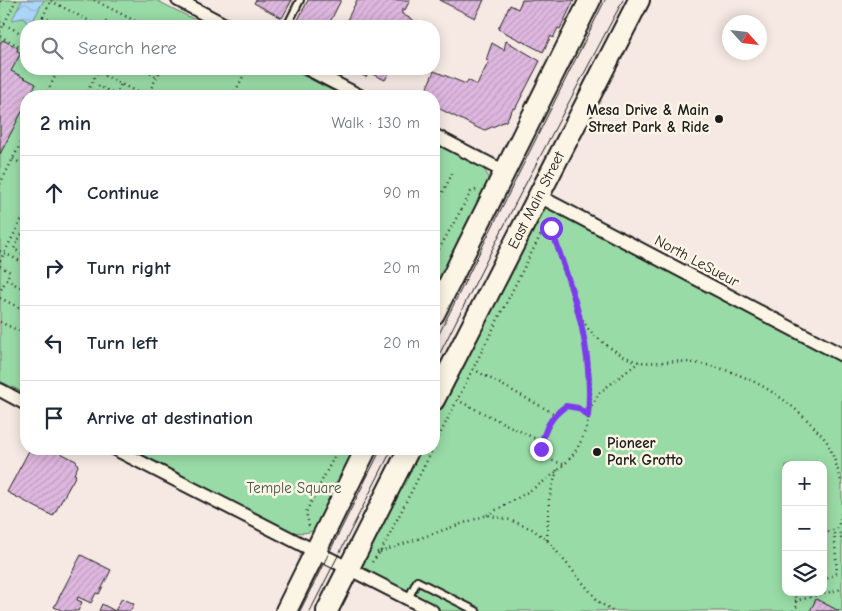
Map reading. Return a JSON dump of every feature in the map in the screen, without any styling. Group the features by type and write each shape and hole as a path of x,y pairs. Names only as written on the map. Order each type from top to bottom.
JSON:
{"main road":[{"path":"440,302 590,0"},
{"name":"East Main Street","path":"440,388 537,195 639,0"},
{"path":"286,611 323,555 364,455"},
{"path":"327,611 406,455"}],"street":[{"path":"178,0 216,20"},
{"path":"320,75 348,90"},
{"path":"440,138 505,172"},
{"name":"North LeSueur","path":"537,195 842,355"},
{"path":"0,390 20,401"},
{"path":"127,455 432,611"}],"lane":[{"path":"290,20 300,0"},
{"path":"408,599 417,581 476,611"}],"path":[{"path":"0,32 16,0"},
{"path":"41,20 51,0 88,20"},
{"path":"94,0 134,20"},
{"path":"124,20 126,16"},
{"path":"43,17 49,20"},
{"path":"0,22 20,33"},
{"path":"0,36 20,47"},
{"path":"48,90 56,75"},
{"path":"88,90 96,75"},
{"path":"107,75 134,90"},
{"path":"149,90 157,77 153,75"},
{"path":"236,90 245,75"},
{"path":"120,90 122,84"},
{"path":"97,90 99,86 107,90"},
{"path":"0,184 20,146"},
{"path":"13,159 20,163"},
{"path":"440,198 454,170"},
{"path":"440,247 471,192 478,189"},
{"path":"0,261 20,223"},
{"path":"440,434 545,226 551,228 581,315 590,332 616,351 639,362 686,362 714,367 742,375 768,389 787,402 826,441 837,466 842,485"},
{"path":"20,238 14,249 20,252"},
{"path":"0,251 20,261"},
{"path":"0,266 10,272 0,292"},
{"path":"6,280 20,287"},
{"path":"0,298 20,308"},
{"path":"429,455 380,552 487,515 517,498 557,470 580,444 588,416 589,372 581,315"},
{"path":"0,322 20,331"},
{"path":"588,411 599,393 639,362"},
{"path":"473,369 555,414"},
{"path":"457,400 542,442"},
{"path":"563,464 546,457 541,449 542,442 555,414 566,406 578,408 588,416"},
{"path":"310,530 306,512 335,455"},
{"path":"547,540 549,499 557,470"},
{"path":"842,511 838,528 842,541"},
{"path":"487,515 510,520 532,529 547,540 599,602 612,611"},
{"path":"827,533 838,528 842,520"},
{"path":"827,579 837,574 834,530"},
{"path":"795,601 842,589"},
{"path":"793,611 796,606 794,596"}],"green space":[{"path":"0,0 156,0 195,20 20,20 20,75 302,75 331,90 20,90 20,391 0,381"},
{"path":"440,146 483,168 488,176 488,188 440,288"},
{"path":"537,195 842,355 842,611 432,611 349,568 406,455 440,455 440,388"},
{"name":"Temple Square","path":"144,455 356,455 321,525 310,532 290,531"}],"water":[{"path":"22,0 44,0 33,20 26,20 24,18 12,20"}],"building":[{"path":"256,0 292,0 282,18 254,3"},
{"path":"308,0 341,0 331,20 298,20"},
{"path":"357,0 410,0 405,10 402,8 402,14 413,20 347,20"},
{"path":"439,0 484,0 475,18"},
{"path":"522,0 574,0 560,29 558,28 553,38 551,36 543,52 498,29 510,5 518,9"},
{"path":"3,40 18,48 17,51 20,55 11,71 36,84 33,90 20,90 20,116 0,154 0,43"},
{"path":"506,41 540,61 515,109 513,108 506,121 485,130 480,129 440,109 440,90 426,90 432,75 440,75 440,73 466,84 468,80 477,85 489,61 486,60 492,43 504,50"},
{"path":"374,75 388,75 385,80"},
{"path":"27,455 64,455 76,461 78,466 74,474 76,475 53,516 7,492"},
{"path":"81,555 111,570 99,594 96,593 91,603 78,597 77,600 82,602 78,611 63,611 54,607"},
{"path":"122,598 134,604 130,611 115,611"},
{"path":"816,599 839,611 810,611"},
{"path":"102,604 115,611 99,611"}],"tram line":[{"path":"440,332 605,0"},
{"path":"440,353 515,204 623,0"},
{"path":"300,611 378,455"},
{"path":"310,611 389,455"}],"place":[{"name":"Mesa Drive & Main Street Park & Ride","path":"719,119"},
{"name":"Pioneer Park Grotto","path":"597,452"}],"route":[{"path":"541,449 543,437 555,414 566,406 578,408 588,416 590,396 589,372 581,315 551,228"}]}
